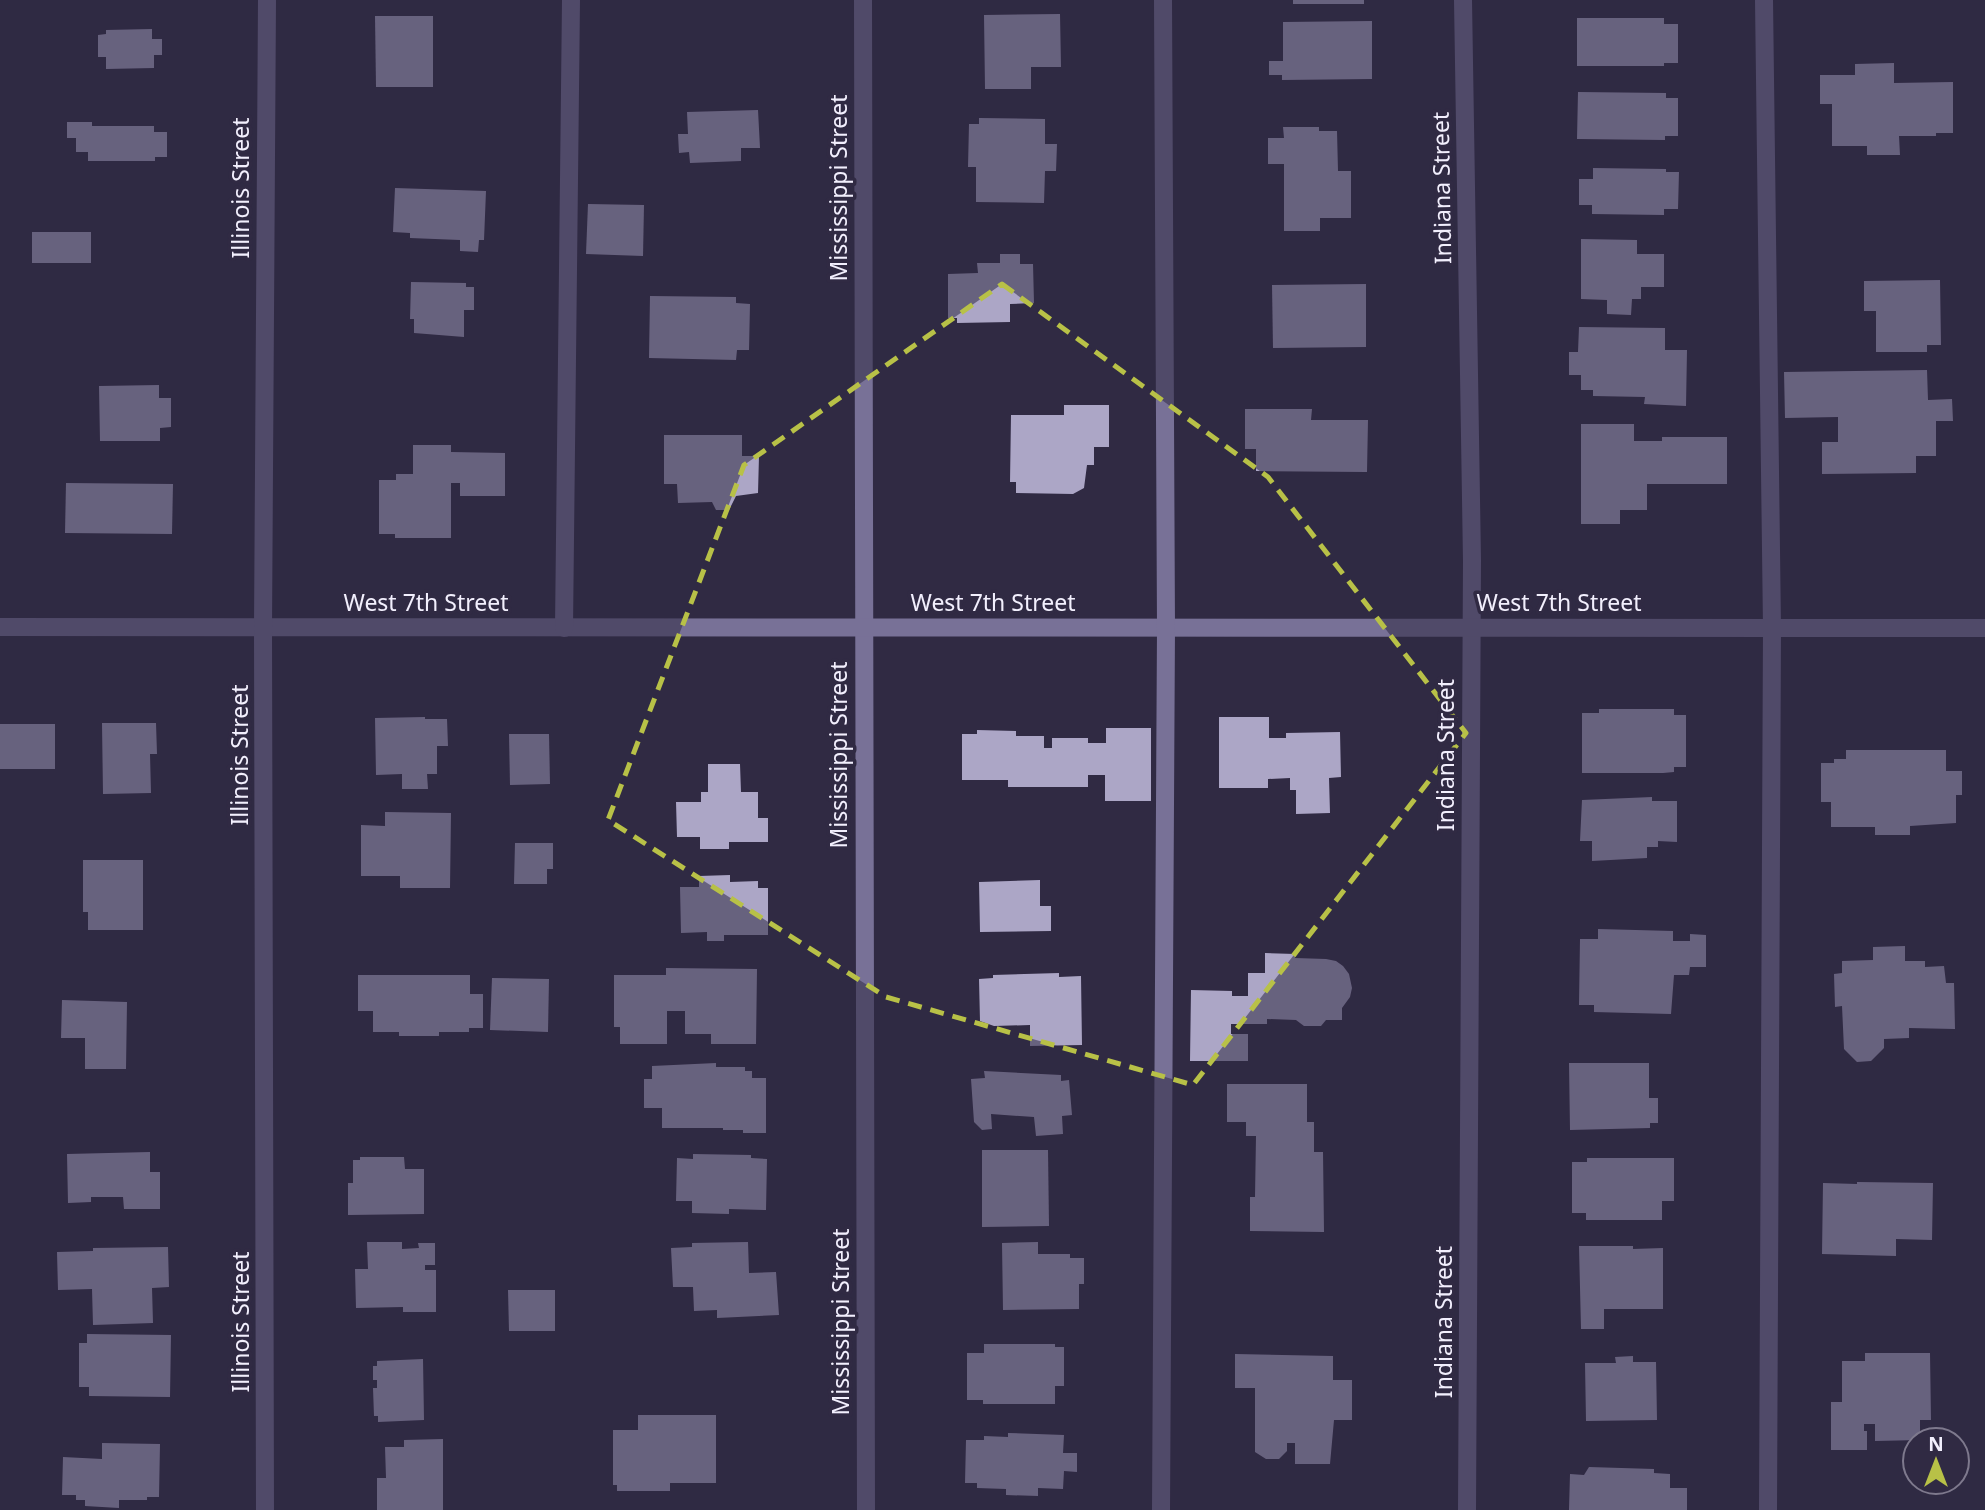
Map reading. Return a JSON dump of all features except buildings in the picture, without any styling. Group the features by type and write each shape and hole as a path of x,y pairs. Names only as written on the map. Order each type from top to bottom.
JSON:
{"street":[{"name":"Illinois Street","path":"265,1510 263,628 267,0"},
{"path":"564,628 571,0"},
{"name":"Mississippi Street","path":"863,0 866,1510"},
{"path":"1161,1510 1166,628 1163,0"},
{"name":"Indiana Street","path":"1463,0 1471,628 1467,1510"},
{"path":"1764,0 1772,628 1768,1510"},
{"name":"West 7th Street","path":"0,626 1985,628"}],"highlighted area":[{"path":"1002,284 1268,477 1466,733 1193,1085 886,997 608,820 744,465"}]}
